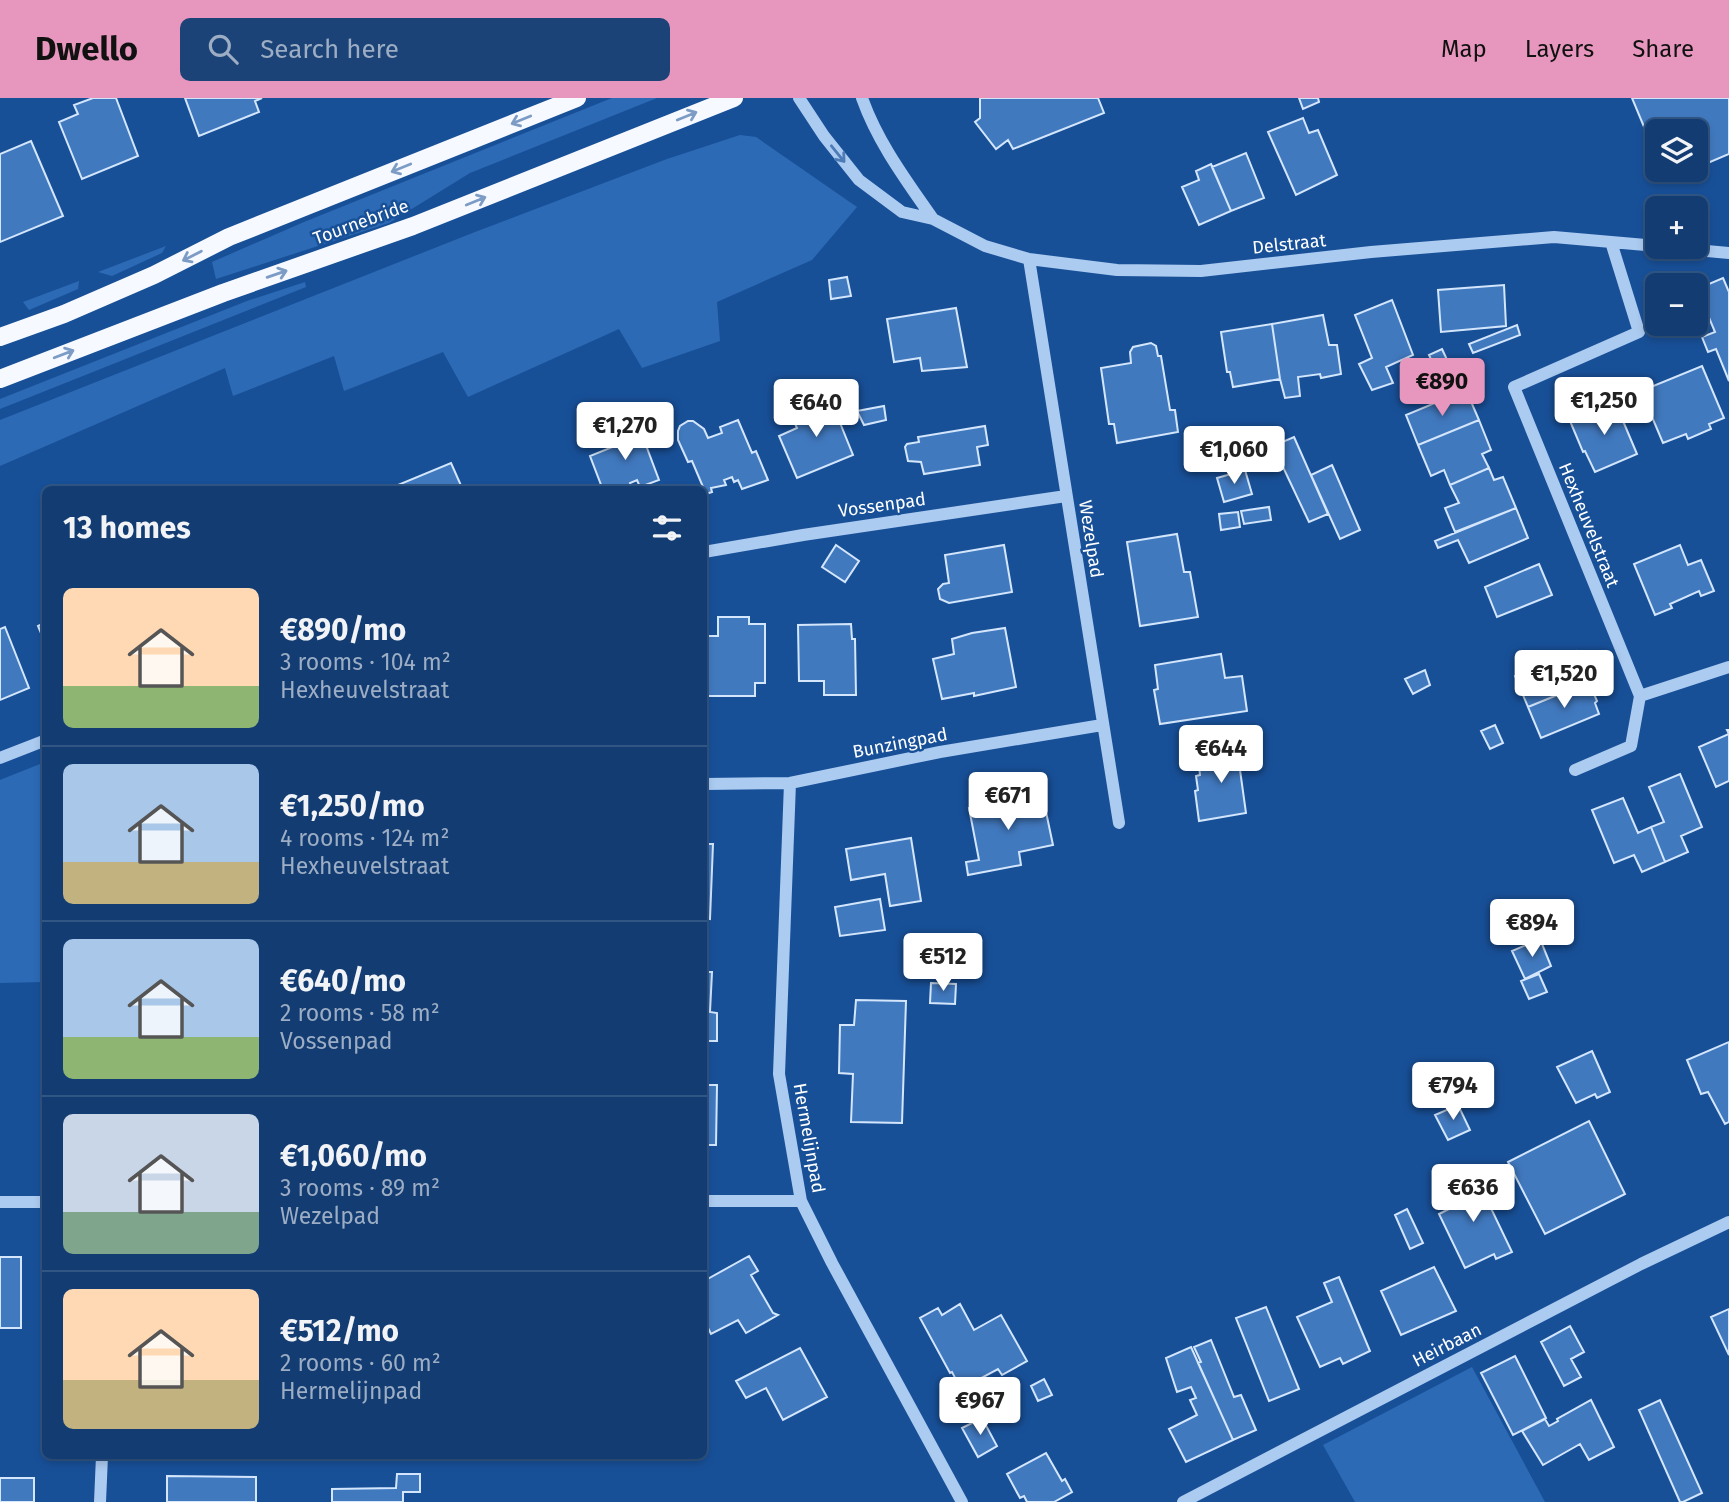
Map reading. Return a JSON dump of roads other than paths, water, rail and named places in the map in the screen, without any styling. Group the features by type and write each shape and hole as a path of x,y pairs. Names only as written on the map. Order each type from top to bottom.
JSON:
{"main road":[{"name":"Tournebride","path":"0,337 64,314 229,237 577,98"},
{"name":"Tournebride","path":"0,379 223,293 413,226 734,98"}],"street":[{"name":"Delstraat","path":"799,98 824,136 859,180 902,212 933,219 985,246 1029,259 1117,270 1201,271 1371,252 1554,237 1645,245"},
{"name":"Delstraat","path":"862,98 876,132 896,167 933,219"},
{"name":"Hexheuvelstraat","path":"1611,242 1639,332 1514,387 1640,696"},
{"path":"1708,251 1729,253"},
{"name":"Wezelpad","path":"1029,259 1119,823"},
{"name":"Vossenpad","path":"707,551 1066,496"},
{"path":"1575,770 1631,746 1640,696 1729,667"},
{"name":"Bunzingpad","path":"707,784 790,783 940,752 1102,725"},
{"path":"0,758 42,742"},
{"name":"Hermelijnpad","path":"790,783 779,1074 801,1201 962,1502"},
{"path":"707,1201 801,1201"},
{"path":"0,1202 42,1202"},
{"name":"Heirbaan","path":"1183,1502 1641,1264 1729,1222"},
{"path":"100,1502 102,1459"}]}
